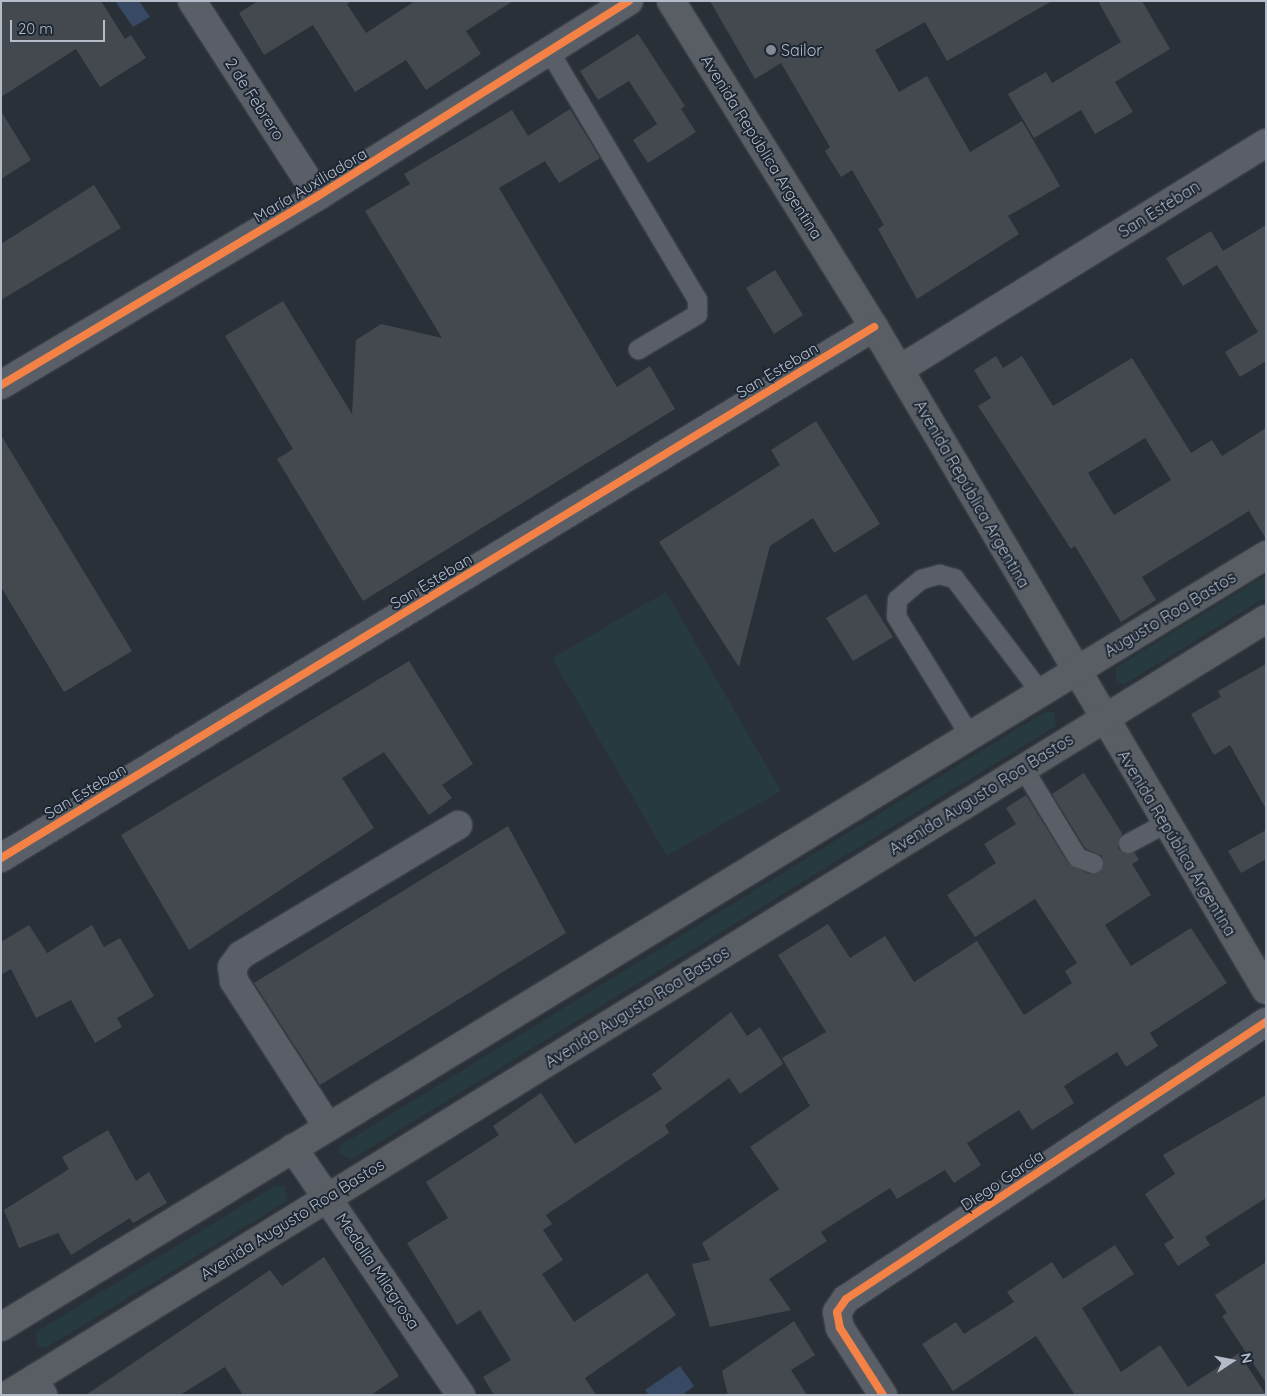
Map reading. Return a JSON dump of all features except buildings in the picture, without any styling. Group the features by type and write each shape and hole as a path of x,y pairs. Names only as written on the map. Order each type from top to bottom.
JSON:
{"main road":[{"name":"Avenida República Argentina","path":"671,1 900,369 1075,672 1266,990"},
{"name":"Augusto Roa Bastos","path":"1075,672 1266,555"},
{"name":"Avenida Augusto Roa Bastos","path":"8,1395 38,1387 328,1197 1266,619"},
{"path":"1,1327 1075,672"}],"street":[{"name":"2 de Febrero","path":"192,1 318,196"},
{"name":"María Auxiliadora","path":"1,385 318,196 629,1"},
{"name":"San Esteban","path":"900,369 1266,143"},
{"name":"San Esteban","path":"1,858 874,327"},
{"path":"328,1126 234,981 232,967 241,955 458,824"},
{"name":"Diego García","path":"883,1395 840,1328 837,1312 846,1299 1266,1022"},
{"name":"Medalla Milagrosa","path":"293,1148 461,1395"}],"lane":[{"path":"549,52 697,299 697,314 638,349"},
{"path":"970,736 896,616 897,599 921,580 939,574 954,578 1041,693"},
{"path":"1023,768 1078,857 1092,863"},
{"path":"1128,843 1165,823"}],"green space":[{"path":"1266,575 1266,597 1125,684 1117,683 1115,668"},
{"path":"666,592 781,791 667,856 552,658"},
{"path":"1046,711 1054,712 1056,726 351,1160 339,1153 341,1145"},
{"path":"276,1185 285,1186 287,1201 46,1348 38,1346 36,1332"}],"water":[{"path":"115,1 139,1 150,17 133,27"},
{"path":"680,1366 694,1386 682,1395 649,1395 645,1390"}],"cycle path":[{"path":"1,385 318,196 629,1"},
{"path":"1,858 874,327"},
{"path":"883,1395 840,1328 837,1312 846,1299 1266,1022"}],"place":[{"name":"Sailor","path":"771,50"}]}
